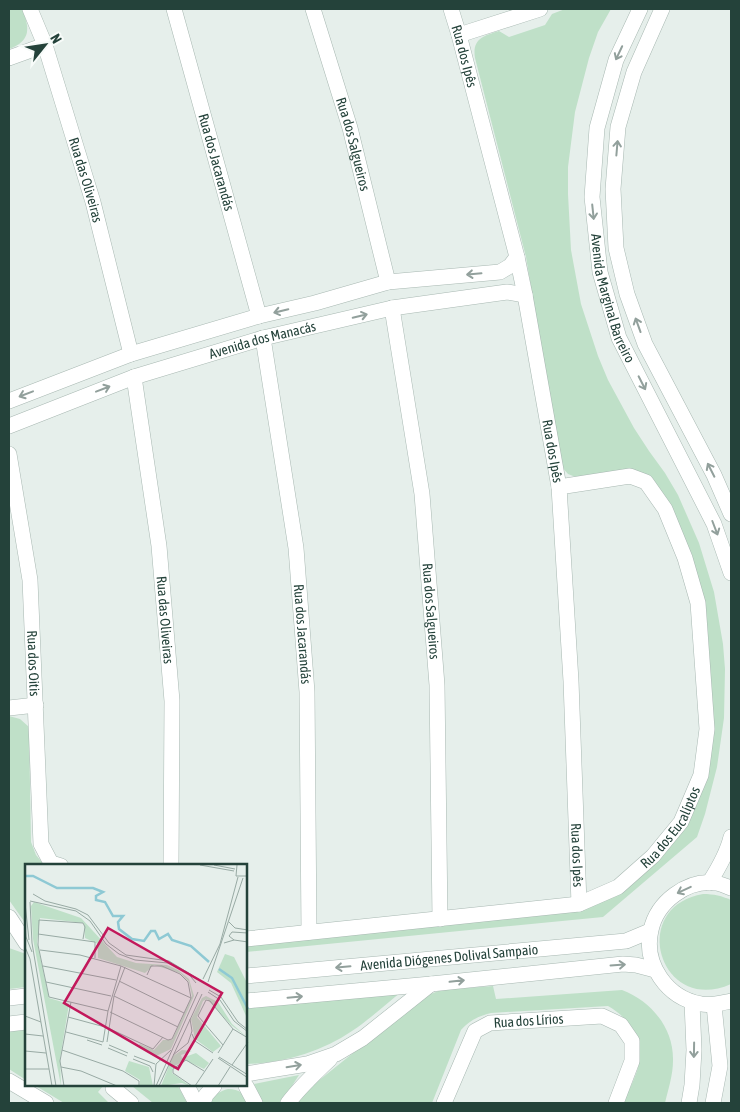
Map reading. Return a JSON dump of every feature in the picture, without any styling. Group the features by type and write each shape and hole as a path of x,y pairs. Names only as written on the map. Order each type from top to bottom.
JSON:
{"street":[{"name":"Rua das Oliveiras","path":"30,9 45,46 93,202 131,354"},
{"name":"Rua dos Jacarandás","path":"174,9 259,316"},
{"name":"Rua dos Salgueiros","path":"313,9 350,128 388,282"},
{"name":"Rua dos Ipês","path":"451,9 460,35 517,258 559,487 571,681 579,904"},
{"path":"460,35 540,9"},
{"name":"Avenida Marginal Barreiro","path":"640,9 616,60 597,128 592,197 600,272 619,338 714,524 731,573"},
{"name":"Avenida Marginal Barreiro","path":"662,9 634,72 618,127 613,189 616,248 626,294 645,344 714,475 731,514"},
{"path":"9,58 45,46"},
{"name":"Avenida dos Manacás","path":"9,401 131,354 259,316 315,303 388,282 500,272 510,266 517,258"},
{"name":"Avenida dos Manacás","path":"9,426 134,377 263,338 392,308 507,292 525,295"},
{"path":"315,303 322,309 323,324"},
{"name":"Rua dos Salgueiros","path":"392,308 423,503 437,685 440,919"},
{"path":"193,336 192,348 198,358"},
{"name":"Rua dos Jacarandás","path":"263,338 297,558 307,692 309,932"},
{"name":"Rua das Oliveiras","path":"134,377 159,546 172,701 171,864"},
{"path":"60,381 68,390 67,403"},
{"name":"Rua dos Oitis","path":"9,454 30,580 40,844 51,863 54,864"},
{"name":"Rua dos Eucalíptos","path":"248,938 579,904 618,887 653,856 681,822 701,775 707,729 698,602 686,558 665,509 646,482 630,476 559,487"},
{"path":"9,708 36,705"},
{"path":"709,883 729,848 731,837"},
{"path":"731,888 709,883 699,884 682,890 668,900 657,914 650,930 650,950 655,970 664,984 677,995 692,1002 714,1005 731,1001"},
{"path":"9,917 25,942"},
{"name":"Avenida Diógenes Dolival Sampaio","path":"248,976 626,941 650,930"},
{"path":"9,940 25,944"},
{"name":"Avenida Diógenes Dolival Sampaio","path":"248,1001 623,964 636,964 655,970"},
{"name":"Avenida Diógenes Dolival Sampaio","path":"248,1074 307,1064 336,1054 363,1038 431,984"},
{"path":"9,998 25,996"},
{"path":"689,1103 694,1050 692,1002"},
{"path":"714,1005 720,1066 714,1103"},
{"name":"Rua dos Lírios","path":"444,1103 475,1031 490,1023 602,1016 621,1025 632,1041 632,1061 616,1103"},
{"path":"9,1024 25,1022"},
{"path":"288,1103 315,1073 336,1054"},
{"path":"9,1081 46,1103"},
{"path":"188,1087 196,1103"},
{"path":"203,1103 206,1095 213,1087"},
{"path":"247,1087 255,1103"},
{"path":"113,1088 131,1103"}],"green space":[{"path":"9,9 22,9 27,33 21,42 9,49"},
{"path":"565,9 611,9 598,32 575,112 568,167 571,250 581,304 608,380 634,428 678,495 699,543 714,592 723,644 725,669 724,718 717,767 705,814 697,837 603,917 248,952 248,942 566,911 656,858 706,775 703,602 669,504 654,482 578,478 568,474 561,466 526,257 475,58 475,46 480,39 499,31 509,37 545,25 552,14"},
{"path":"9,716 20,719 29,727 31,842 36,855 43,864 25,864 25,923 9,900"},
{"path":"703,894 711,894 731,900 731,984 706,990 686,985 671,973 662,956 660,937 665,918 679,903"},
{"path":"9,948 25,954 25,987 9,989"},
{"path":"493,986 496,999 622,990 642,1001 659,1017 670,1038 673,1061 665,1103 623,1103 638,1068 639,1046 637,1037 628,1023 608,1006 491,1013 475,1019 461,1030 432,1103 298,1103 317,1082 423,997 441,990"},
{"path":"401,992 359,1026 328,1045 288,1059 260,1063 248,1064 248,1007"},
{"path":"25,1028 25,1079 9,1069 9,1030"},
{"path":"299,1075 281,1103 263,1103 254,1084"},
{"path":"38,1087 102,1087 98,1092 109,1103 64,1103"},
{"path":"133,1087 179,1087 187,1103 153,1103"},
{"path":"228,1089 241,1093 250,1103 209,1103 217,1094"}]}
